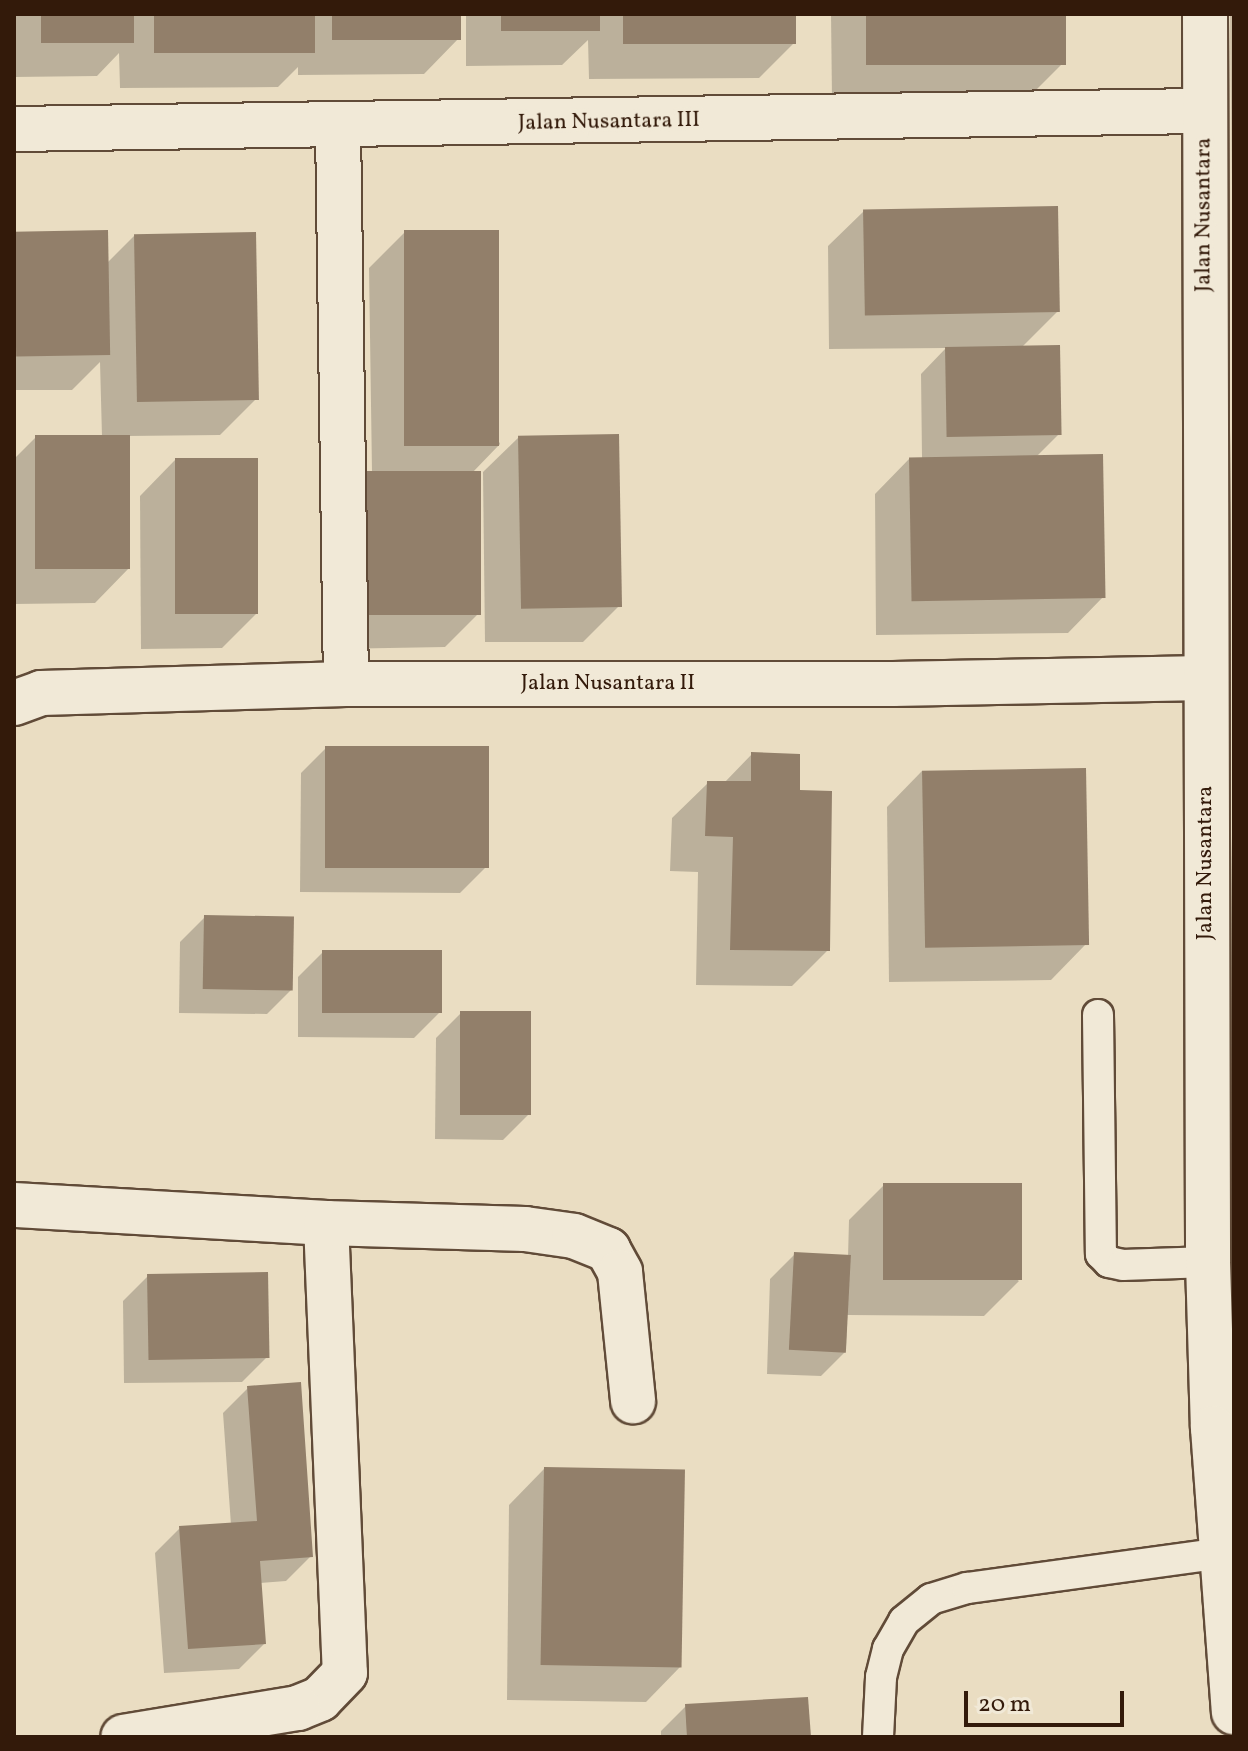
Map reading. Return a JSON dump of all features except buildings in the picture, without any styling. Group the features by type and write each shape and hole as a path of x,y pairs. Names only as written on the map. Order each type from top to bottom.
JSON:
{"street":[{"name":"Jalan Nusantara","path":"1205,14 1208,1262 1224,1427 1222,1553 1234,1712"},
{"name":"Jalan Nusantara III","path":"14,129 1203,111"},
{"path":"338,126 346,684"},
{"name":"Jalan Nusantara II","path":"14,703 41,693 346,684 893,684 1205,678"},
{"path":"14,1205 326,1223 525,1229 574,1236 608,1250 620,1272 633,1401"},
{"path":"123,1737 298,1708 320,1699 345,1673 326,1223"}],"lane":[{"path":"1098,1015 1101,1254 1109,1262 1123,1265 1208,1262"},
{"path":"878,1737 881,1677 888,1649 904,1621 931,1599 967,1588 1222,1553"}],"shaded area":[{"path":"1230,14 1234,14 1234,359"}]}
